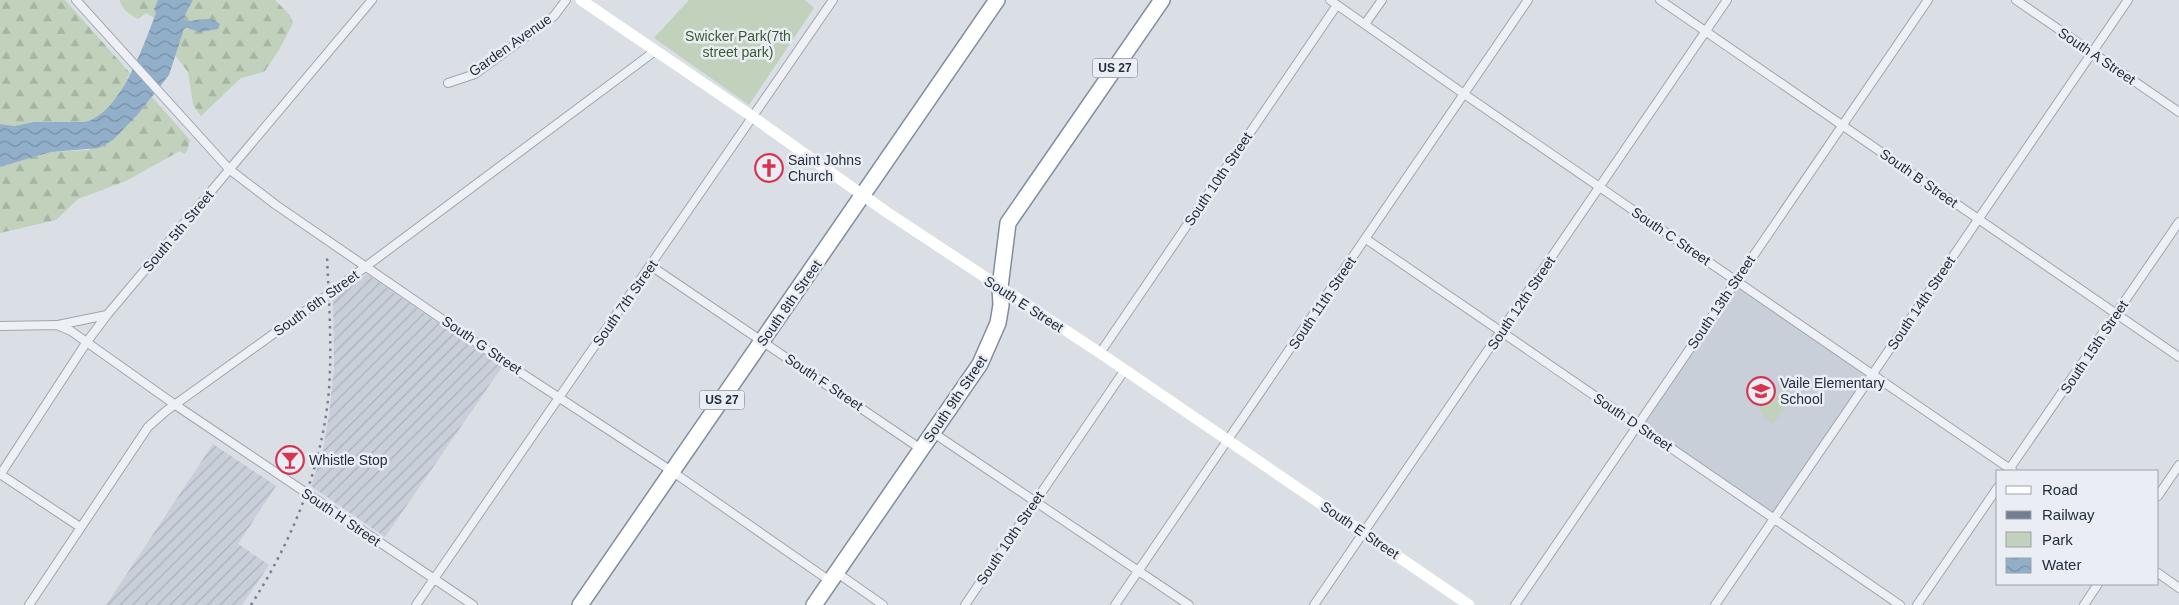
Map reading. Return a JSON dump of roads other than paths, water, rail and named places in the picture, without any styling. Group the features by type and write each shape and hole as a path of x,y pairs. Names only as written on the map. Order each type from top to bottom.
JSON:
{"highway":[{"name":"South 8th Street","path":"580,605 997,0"},
{"name":"South 9th Street","path":"814,605 980,364 998,323 1001,306 1000,287 1008,223 1162,0"}],"street":[{"name":"South G Street","path":"76,0 229,169 276,205 503,361 833,576 882,605"},
{"name":"South 5th Street","path":"0,474 86,343 107,315 372,0"},
{"name":"Garden Avenue","path":"448,83 475,74 554,16 566,0"},
{"name":"South E Street","path":"581,0 968,267 1100,353 1469,605"},
{"name":"South 7th Street","path":"416,605 833,0"},
{"name":"South C Street","path":"1330,0 2009,470"},
{"path":"1365,24 1382,0"},
{"name":"South 11th Street","path":"1116,605 1528,0"},
{"name":"South B Street","path":"1660,0 2179,357"},
{"name":"South 12th Street","path":"1314,605 1727,0"},
{"name":"South 13th Street","path":"1515,605 1928,0"},
{"name":"South A Street","path":"2016,0 2179,112"},
{"name":"South 14th Street","path":"1714,605 2128,0"},
{"name":"South 10th Street","path":"1100,353 1337,5"},
{"name":"South 6th Street","path":"29,605 148,427 174,404 188,396 367,266 655,51"},
{"name":"South 15th Street","path":"2011,470 2179,222"},
{"name":"South D Street","path":"1366,239 1900,605"},
{"name":"South F Street","path":"651,266 921,449"},
{"path":"0,326 57,325 107,315"},
{"name":"South H Street","path":"57,325 71,331 174,404 474,605"},
{"name":"South 10th Street","path":"965,605 1124,371"},
{"path":"932,432 1189,605"},
{"path":"2159,495 2179,465"},
{"path":"0,474 80,527"},
{"path":"1917,605 1996,490"},
{"path":"2159,574 2179,588"},
{"path":"2084,605 2097,585"}],"water":[{"path":"158,0 193,0 184,21 212,19 220,24 218,29 200,32 187,28 184,29 169,75 139,113 113,140 99,148 51,152 0,167 0,124 14,126 34,122 84,122 97,117 109,107 129,77 137,60 156,13 154,9"}],"railway":[{"path":"251,605 280,555 292,529 303,502 320,447 330,373 327,257"}],"place":[{"name":"Saint Johns Church","path":"769,168"},
{"name":"Vaile Elementary School","path":"1761,391"},
{"name":"Whistle Stop","path":"290,460"}],"park label":[{"name":"Swicker Park(7th street park)","path":"738,44"}]}
